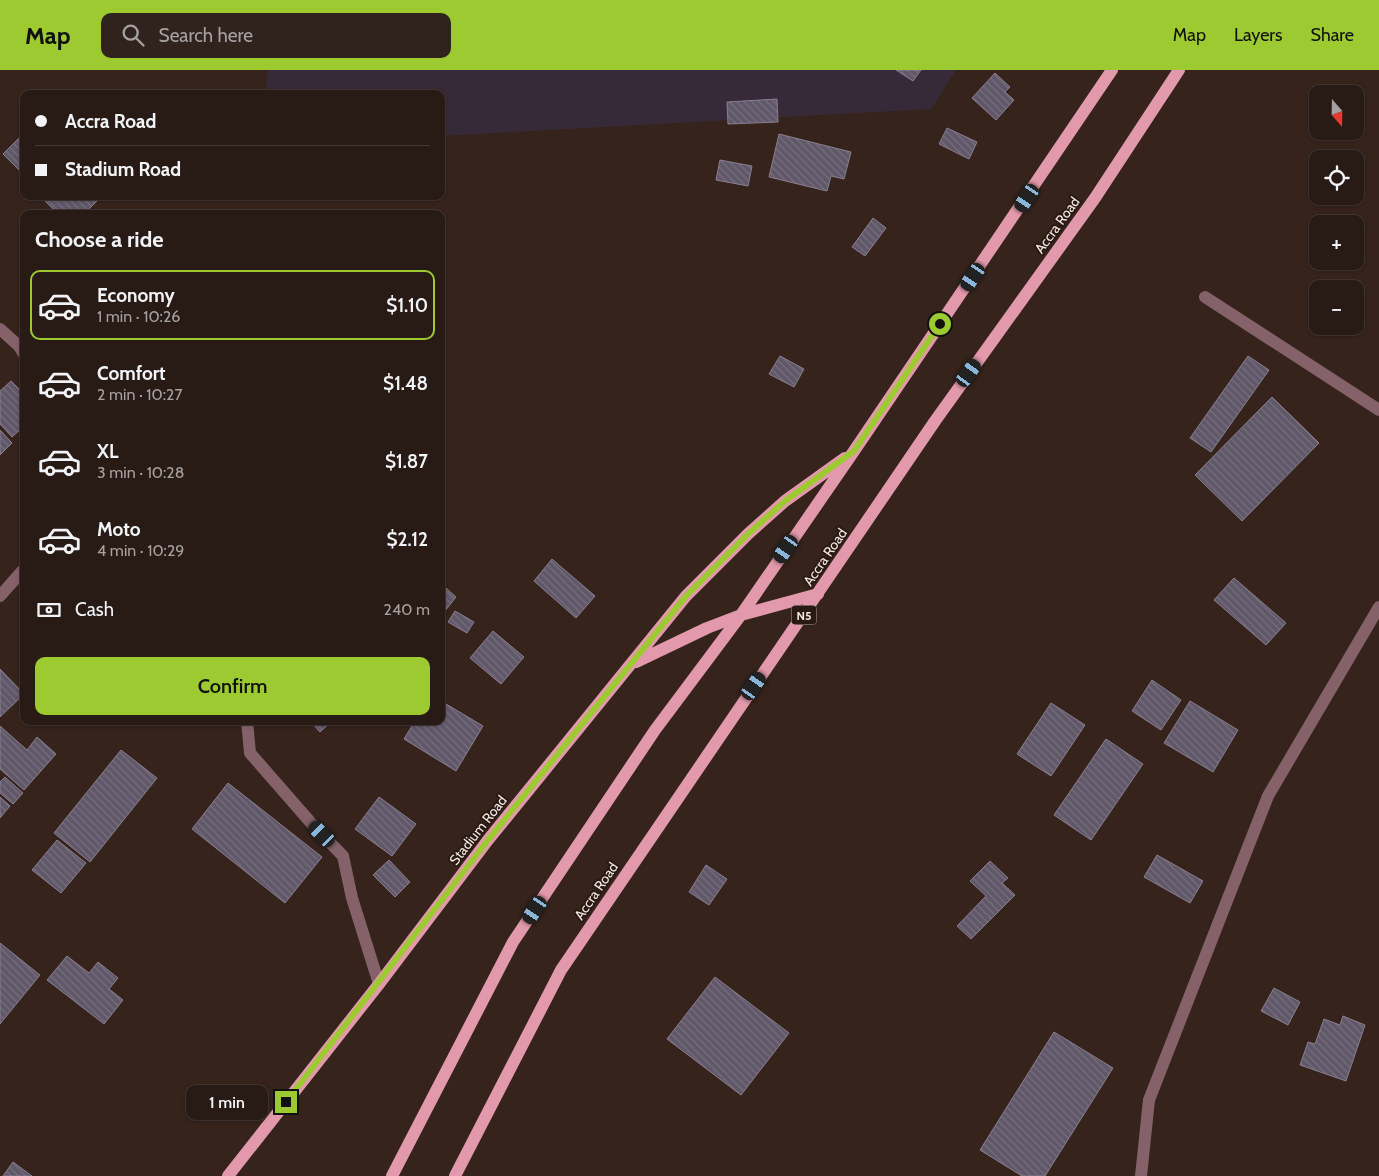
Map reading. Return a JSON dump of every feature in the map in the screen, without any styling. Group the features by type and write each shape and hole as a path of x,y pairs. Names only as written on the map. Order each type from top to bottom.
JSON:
{"main road":[{"path":"392,1176 513,942 655,730 741,615 854,451 1112,70"},
{"name":"Accra Road","path":"455,1176 561,970 935,421 1095,198 1179,70"},
{"path":"632,664 686,596 748,534 785,501 854,451"},
{"name":"Stadium Road","path":"228,1176 379,984 488,840 632,664 707,628 741,615 818,594"}],"street":[{"path":"1205,297 1379,410"},
{"path":"0,329 20,350"},
{"path":"0,596 20,574"},
{"path":"1141,1176 1149,1100 1268,796 1379,607"},
{"path":"248,725 250,752 312,824 343,856 352,898 379,984"}],"shaded area":[{"path":"268,70 956,70 931,109 445,136 445,90 266,90"}],"building":[{"path":"896,70 921,70 913,81"},
{"path":"995,73 1010,87 1005,92 1014,100 996,120 972,98"},
{"path":"777,99 778,122 728,124 727,102"},
{"path":"947,128 977,142 969,159 939,144"},
{"path":"779,134 851,152 844,179 831,176 827,191 769,177"},
{"path":"20,137 20,171 3,154"},
{"path":"720,160 752,166 748,186 716,180"},
{"path":"44,200 98,200 88,210 54,210"},
{"path":"873,218 886,228 865,256 852,247"},
{"path":"780,356 804,369 794,387 769,374"},
{"path":"1248,356 1269,370 1211,452 1190,438"},
{"path":"11,381 20,390 20,430 12,437 0,424 0,391"},
{"path":"1272,397 1319,443 1242,521 1195,475"},
{"path":"0,430 12,443 0,455"},
{"path":"552,559 595,596 576,618 534,581"},
{"path":"1234,578 1286,623 1266,645 1214,600"},
{"path":"446,588 456,597 445,611"},
{"path":"455,611 474,622 467,633 448,622"},
{"path":"493,631 524,657 501,684 470,658"},
{"path":"0,669 20,690 20,698 0,717"},
{"path":"1152,680 1181,700 1161,730 1132,711"},
{"path":"1190,701 1238,730 1213,772 1164,743"},
{"path":"445,703 483,726 456,771 404,739 413,725 445,725"},
{"path":"1051,703 1085,725 1051,776 1017,754"},
{"path":"314,725 328,725 320,732"},
{"path":"0,726 27,750 37,737 56,754 24,790 0,769"},
{"path":"1106,739 1143,764 1091,840 1054,815"},
{"path":"121,750 157,778 90,862 54,833"},
{"path":"5,777 23,793 13,804 0,793 0,782"},
{"path":"228,783 322,857 285,903 192,829"},
{"path":"0,797 10,806 0,818"},
{"path":"379,797 416,824 392,856 355,829"},
{"path":"57,840 86,863 61,893 32,870"},
{"path":"1157,855 1203,881 1190,903 1144,877"},
{"path":"389,860 410,882 395,897 373,875"},
{"path":"990,861 1008,878 1002,883 1015,895 971,939 957,926 986,896 970,881"},
{"path":"706,865 727,879 709,905 689,892"},
{"path":"0,943 40,975 0,1024"},
{"path":"67,956 89,973 98,962 118,978 109,989 123,1000 104,1024 47,980"},
{"path":"715,977 789,1033 741,1095 667,1039"},
{"path":"1274,988 1300,1002 1288,1025 1261,1011"},
{"path":"1343,1016 1365,1025 1346,1081 1300,1065 1308,1042 1315,1044 1324,1019 1340,1025"},
{"path":"1054,1032 1113,1068 1045,1176 1022,1176 980,1150"},
{"path":"13,1162 32,1176 3,1176"}],"route":[{"path":"286,1102 379,984 488,840 686,596 748,534 785,501 854,451 940,324"}]}
